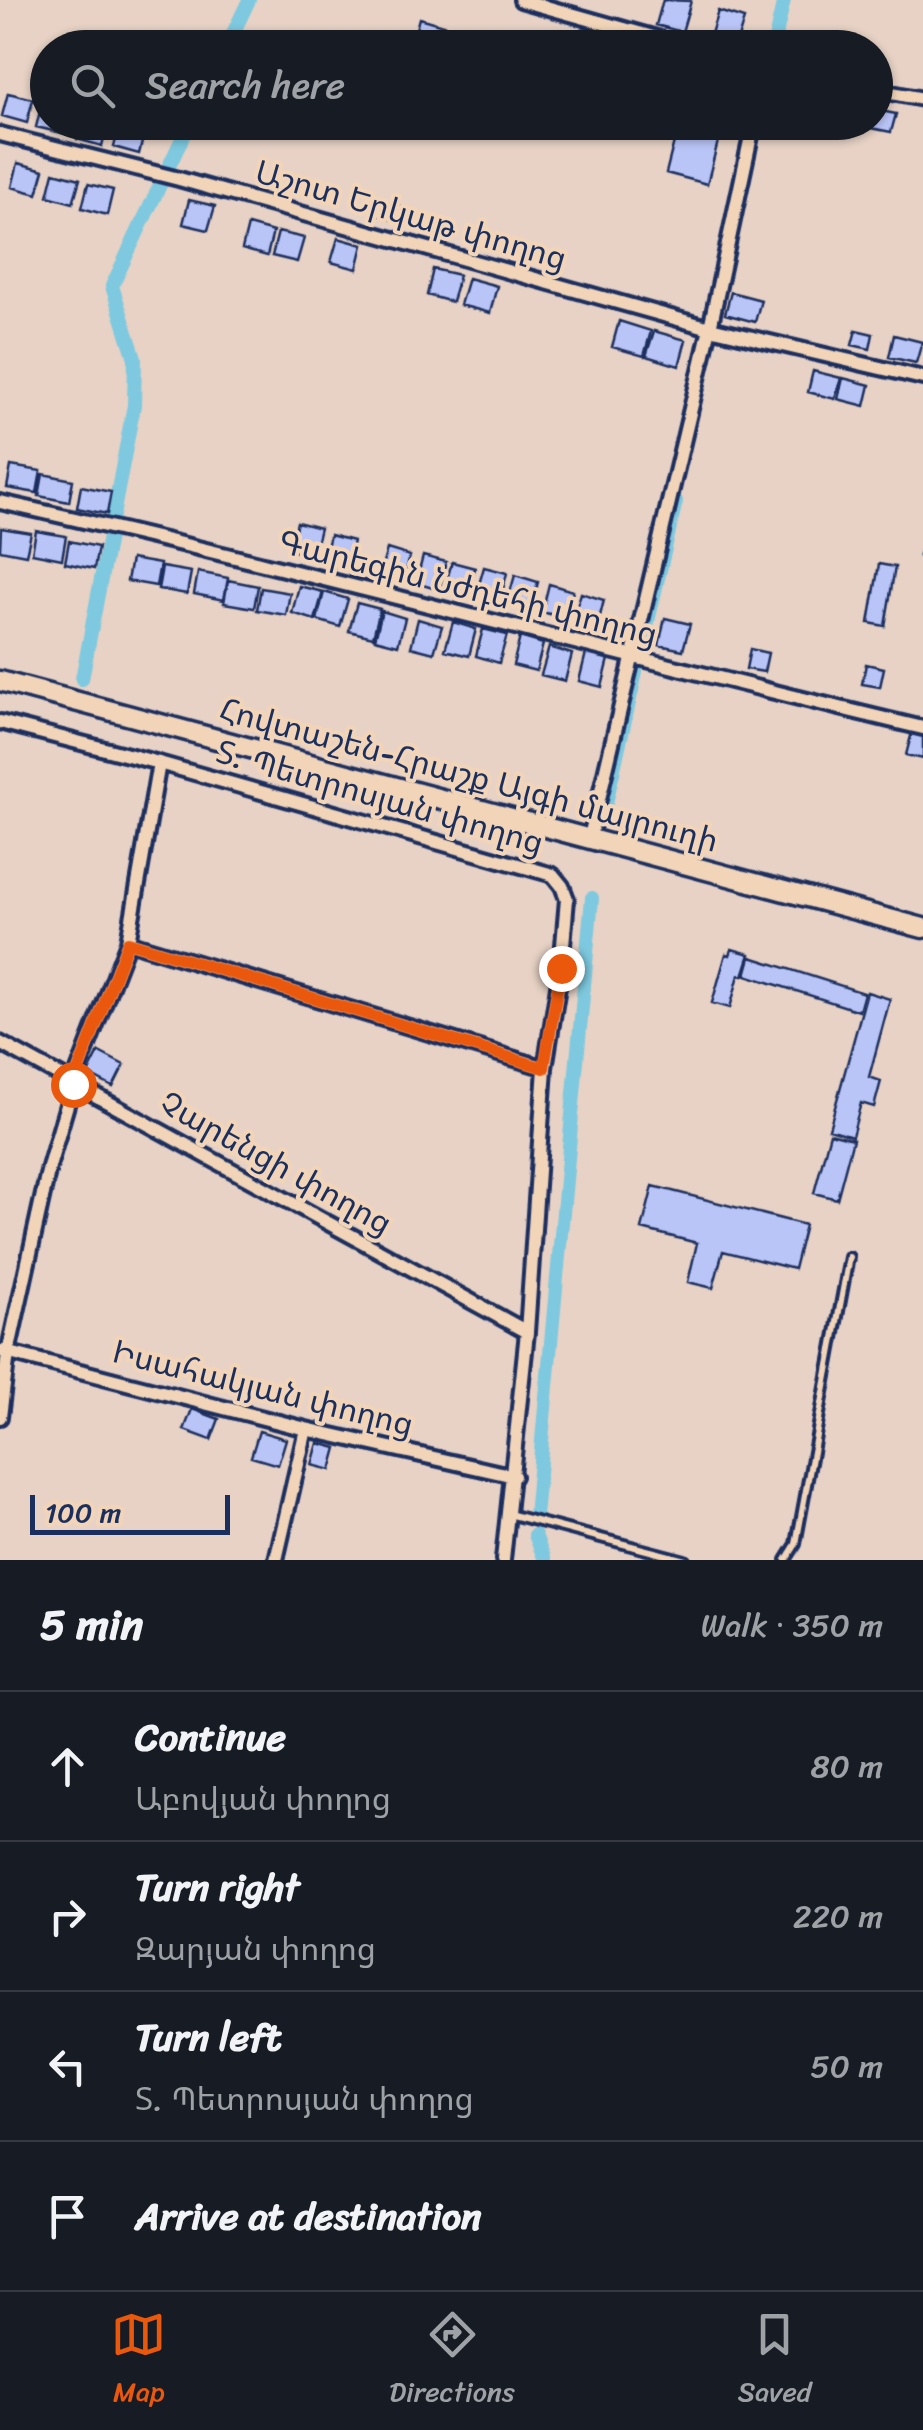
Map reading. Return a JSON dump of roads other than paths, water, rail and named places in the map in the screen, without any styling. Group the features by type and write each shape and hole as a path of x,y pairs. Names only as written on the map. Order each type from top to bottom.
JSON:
{"street":[{"path":"522,0 628,30"},
{"path":"893,93 923,99"},
{"name":"Աշոտ Երկաթ փողոց","path":"0,134 151,171 710,328"},
{"path":"590,838 750,140"},
{"path":"710,328 923,378"},
{"name":"Գարեգին Նժդեհի փողոց","path":"0,502 127,530 923,728"},
{"name":"Հովտաշեն-Հրաշք Այգի մայրուղի","path":"0,680 923,928"},
{"name":"Տ. Պետրոսյան փողոց","path":"0,722 552,875 562,886 567,899 561,968 544,1068 526,1332 503,1560"},
{"path":"0,1417 4,1352 49,1167 73,1084 128,942 159,763"},
{"path":"128,942 544,1068"},
{"name":"Չարենցի փողոց","path":"0,1043 526,1332"},
{"name":"Իսահակյան փողոց","path":"4,1352 306,1429 514,1476"},
{"path":"276,1560 306,1429"}],"lane":[{"path":"786,1560 796,1544 850,1257"},
{"path":"510,1514 685,1560"}],"waterway":[{"path":"235,30 249,0"},
{"path":"777,30 784,0"},
{"path":"82,679 134,405 135,358 112,286 181,140"},
{"path":"642,647 676,501"},
{"path":"919,556 923,545"},
{"path":"606,803 636,672"},
{"path":"535,1516 592,898"},
{"path":"535,1535 545,1560"}]}
